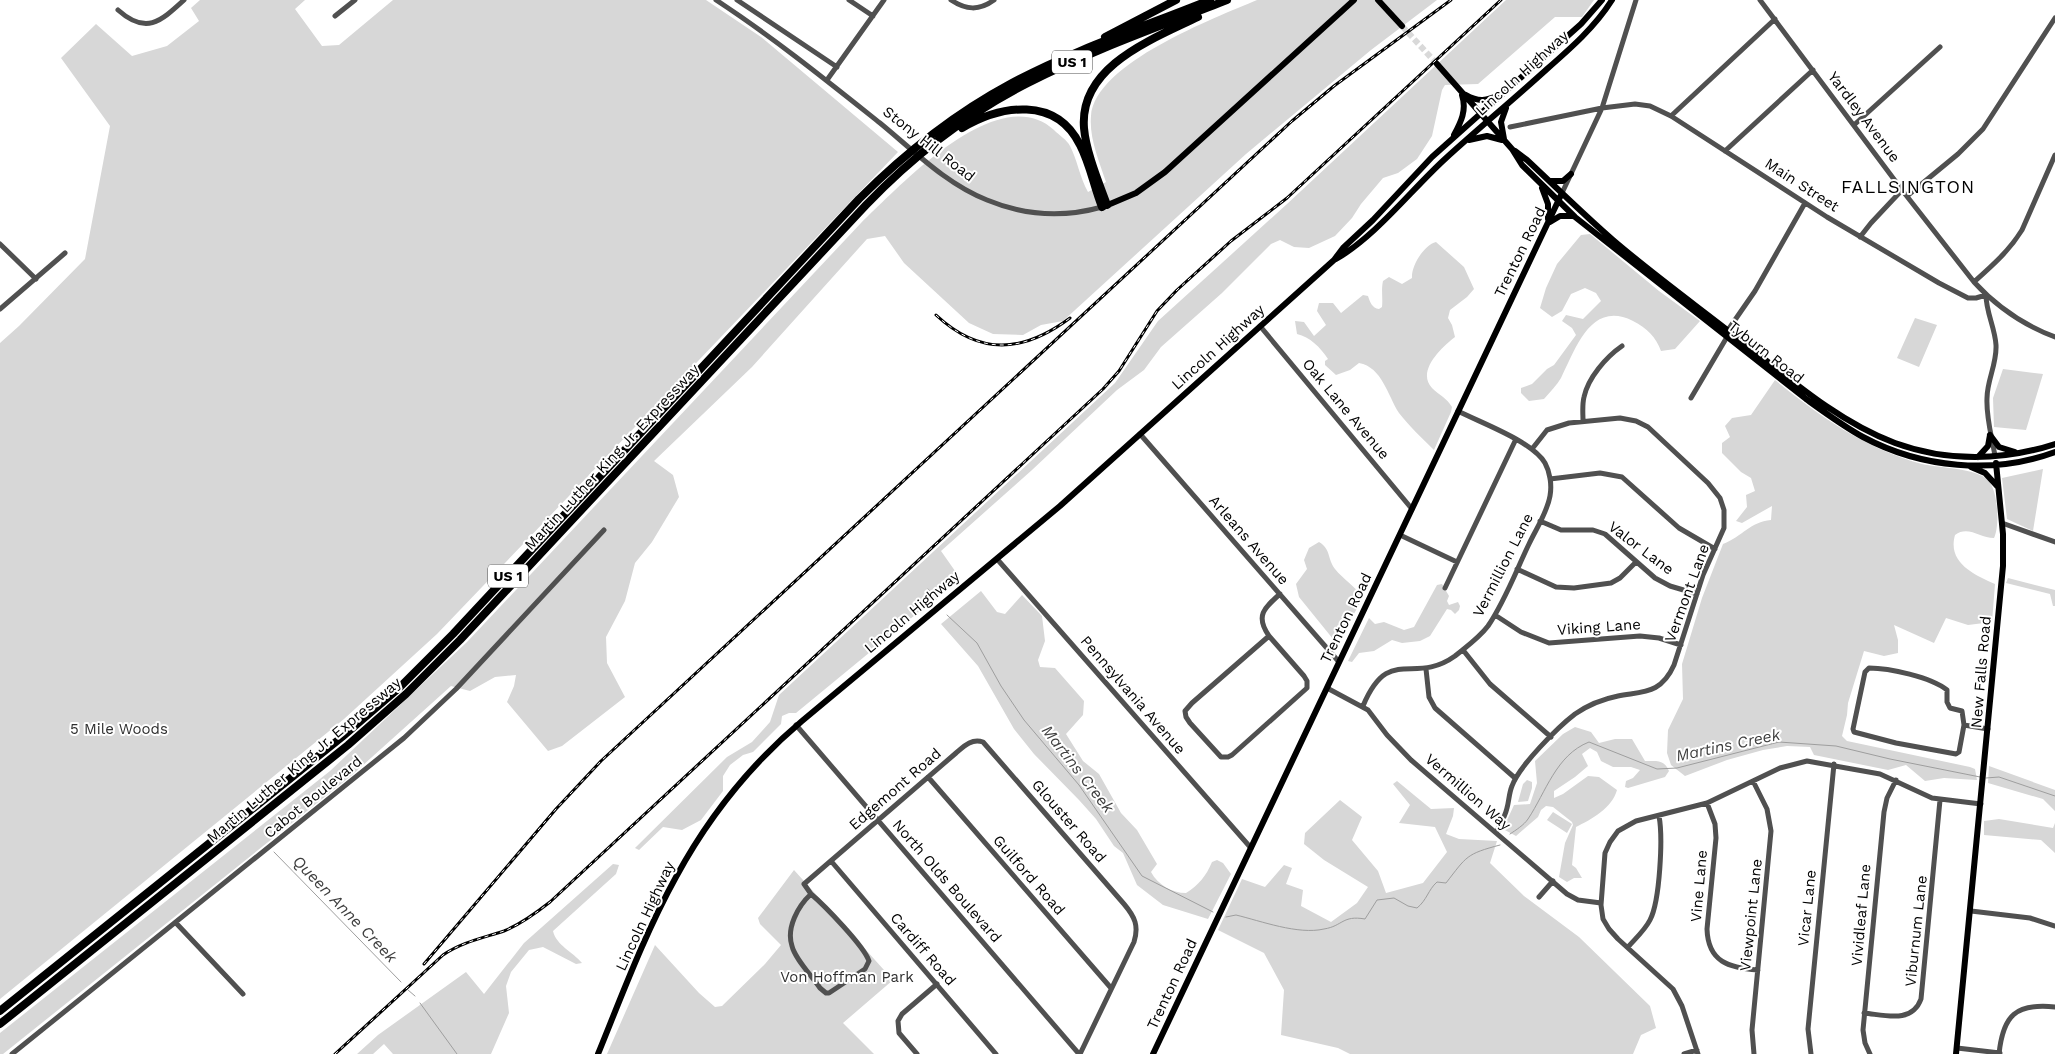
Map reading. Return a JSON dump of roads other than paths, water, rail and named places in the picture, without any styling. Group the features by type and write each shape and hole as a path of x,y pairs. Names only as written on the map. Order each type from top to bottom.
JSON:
{"highway":[{"path":"1055,62 1176,0"},
{"name":"Martin Luther King Jr. Expressway","path":"0,1012 342,738 406,682 884,175 922,141 964,111 1009,84 1055,62 1210,0"},
{"path":"1104,206 1084,130 1085,110 1095,86 1109,70 1135,49 1229,0"},
{"name":"Martin Luther King Jr. Expressway","path":"0,1024 348,745 406,694 460,640 866,205 896,175 928,148 983,108 1042,76 1229,0"},
{"path":"928,148 968,124 991,114 1019,108 1040,111 1060,121 1078,139 1104,206"}],"main road":[{"name":"Stony Hill Road","path":"1104,206 1136,193 1165,172 1354,0"},
{"path":"1378,0 1402,26"},
{"name":"Lincoln Highway","path":"1334,260 1343,248 1374,220 1426,163 1581,24 1602,0"},
{"name":"Lincoln Highway","path":"598,1054 650,928 682,865 730,796 768,752 796,725 997,559 1334,260 1347,252 1462,144 1588,30 1612,0"},
{"name":"Tyburn Road","path":"1436,64 1512,149 1522,165 1575,217 1728,334 1823,403 1872,433 1923,451 1955,456 1978,457 2028,452 2055,444"},
{"path":"1461,92 1474,99 1484,100 1506,92"},
{"path":"1451,140 1463,115 1464,103 1461,92"},
{"path":"1506,142 1501,122 1509,103"},
{"path":"1462,144 1481,136 1493,137 1506,142"},
{"name":"Tyburn Road","path":"1512,149 1528,160 1613,240 1818,408 1859,435 1904,454 1938,462 1965,465 1996,465 2018,462 2055,452"},
{"path":"1549,180 1563,181 1572,172"},
{"path":"1539,182 1548,204 1547,224"},
{"name":"Trenton Road","path":"1153,1054 1562,193"},
{"path":"1547,224 1560,216 1575,217"},
{"path":"1990,435 2003,449 2014,452 2028,452"},
{"path":"1978,457 1988,446 1990,435"},
{"name":"New Falls Road","path":"1956,1051 2003,566 2002,523 1995,456"},
{"path":"1965,465 1985,473 1998,488"}],"street":[{"path":"118,10 130,20 148,24 162,19 184,0"},
{"path":"335,16 355,0"},
{"name":"Stony Hill Road","path":"716,0 782,45 959,186 976,195 1013,209 1054,214 1073,213 1104,206"},
{"path":"737,0 837,67"},
{"path":"848,0 873,16"},
{"path":"827,80 884,0"},
{"path":"951,0 964,7 975,9 994,0"},
{"path":"1562,193 1602,108 1636,0"},
{"name":"Yardley Avenue","path":"1760,0 1906,196 1974,282 1986,295 2014,318 2055,338"},
{"path":"1906,196 1958,154 1982,129 2055,18"},
{"path":"1671,116 1775,19"},
{"path":"1854,124 1940,47"},
{"path":"1725,151 1813,70"},
{"name":"Main Street","path":"1510,127 1602,108 1643,105 1656,108 1860,237 1968,298 1986,295"},
{"path":"1974,282 2016,240 2029,216 2055,155"},
{"path":"1860,237 1902,190"},
{"path":"1691,398 1805,203"},
{"path":"0,244 36,278"},
{"path":"0,309 65,253"},
{"name":"New Falls Road","path":"1986,295 1986,305 1996,342 1996,356 1987,397 1990,435 1995,456"},
{"name":"Oak Lane Avenue","path":"1260,326 1412,509"},
{"path":"1583,421 1584,396 1589,383 1611,354 1622,346"},
{"path":"1458,411 1532,449 1545,464 1550,479 1600,473 1622,477 1679,528 1715,549"},
{"name":"Vermont Lane","path":"1496,833 1507,811 1510,792 1515,778 1527,762 1576,714 1595,703 1616,696 1641,693 1659,686 1671,672 1697,594 1724,528 1724,510 1720,498 1702,477 1642,424 1620,418 1583,421 1551,428 1532,449"},
{"name":"Arleans Avenue","path":"1140,434 1339,662"},
{"path":"1445,588 1516,440"},
{"name":"Vermillion Lane","path":"1363,706 1376,682 1388,671 1426,669 1439,666 1463,650 1482,633 1495,615 1540,521 1550,497 1550,479"},
{"name":"Valor Lane","path":"1540,521 1561,530 1599,532 1609,537 1636,562 1662,582 1697,594"},
{"path":"2002,523 2055,542"},
{"name":"Cabot Boulevard","path":"12,1054 370,768 422,722 468,677 604,530"},
{"path":"1400,535 1457,562"},
{"name":"Pennsylvania Avenue","path":"997,559 1250,848"},
{"path":"1517,569 1556,586 1574,588 1611,583 1620,578 1636,562"},
{"path":"1268,636 1185,711 1186,718 1190,723 1221,756 1228,757 1232,755 1306,688 1307,681 1304,676 1268,636 1262,623 1263,612 1269,603 1280,594"},
{"name":"Viking Lane","path":"1495,615 1521,632 1549,643 1640,636 1659,638 1680,645"},
{"path":"1463,650 1490,684 1551,737"},
{"path":"1869,668 1891,670 1943,687 1947,690 1946,702 1950,708 1962,711 1964,725 1961,750 1956,754 1857,734 1853,729 1865,672 1869,668"},
{"path":"1426,669 1428,697 1435,708 1515,778"},
{"name":"Vermillion Way","path":"1327,688 1363,706 1372,714 1395,744 1496,833 1574,898 1601,903"},
{"name":"North Olds Boulevard","path":"796,725 1079,1054"},
{"path":"1964,725 1988,729"},
{"name":"Edgemont Road","path":"811,894 804,884 967,744 977,740"},
{"name":"Glouster Road","path":"977,740 987,745 1124,904 1136,923 1137,930 1134,942 1111,988"},
{"path":"1684,1054 1697,1052 1682,1006 1674,989 1606,924 1601,903 1605,853 1614,834 1630,823 1707,803 1780,768 1799,762 1834,764 1875,772 1896,780 1922,794 1940,800 1981,804"},
{"name":"Vicar Lane","path":"1811,1054 1808,1029 1834,764"},
{"name":"Guilford Road","path":"928,777 1111,988"},
{"name":"Vividleaf Lane","path":"1870,1054 1864,1037 1864,1013 1884,812 1887,798 1896,780"},
{"name":"Viewpoint Lane","path":"1753,781 1767,809 1771,831 1752,1030 1754,1054"},
{"name":"Viburnum Lane","path":"1864,1013 1906,1015 1917,1008 1921,999 1940,800"},
{"name":"Vine Lane","path":"1707,803 1716,830 1707,929 1708,943 1717,958 1728,965 1758,970"},
{"path":"1628,947 1649,923 1655,908 1662,840 1659,816"},
{"name":"Cardiff Road","path":"831,861 996,1054"},
{"path":"1539,897 1553,881"},
{"path":"811,894 837,920 864,952 869,961 865,969 829,993 820,988 791,944 794,918 804,900 811,894"},
{"path":"1970,911 2030,918 2055,926"},
{"path":"176,923 243,994"},
{"path":"917,1054 899,1033 898,1021 902,1014 937,984"},
{"path":"1079,1054 1111,988"},
{"path":"1956,1051 2000,1053 2005,1026 2015,1013 2031,1006 2055,1007"}],"waterway":[{"name":"Martins Creek","path":"928,589 936,599"},
{"name":"Martins Creek","path":"947,615 977,643 1001,686 1024,720 1079,785 1142,876 1213,912"},
{"name":"Martins Creek","path":"1510,834 1528,819 1560,765 1578,748 1589,742 1657,769 1677,768 1779,742 1836,746 1980,777"},
{"name":"Martins Creek","path":"1986,778 1999,777 2055,796"},
{"name":"Martins Creek","path":"1226,917 1236,915 1291,929 1314,930 1330,928 1352,918 1365,919 1377,900 1394,898 1408,906 1417,908 1431,888 1437,882 1446,883 1468,857 1500,845"},
{"name":"Queen Anne Creek","path":"274,852 401,982"},
{"name":"Queen Anne Creek","path":"408,990 415,996"},
{"name":"Queen Anne Creek","path":"420,1003 457,1054"}],"tunnel":[{"path":"1402,26 1437,64"}],"railway":[{"path":"424,964 556,809 601,761 1292,121 1334,86 1451,0"},
{"path":"335,1054 443,955 465,944 504,931 528,918 550,902 1103,389 1119,371 1157,311 1177,290 1231,241 1287,198 1501,0"},
{"path":"936,315 952,328 969,338 985,343 1002,345 1019,343 1035,338 1053,330 1070,318"}],"district":[{"name":"FALLSINGTON","path":"1908,186"}],"park label":[{"name":"5 Mile Woods","path":"119,729"},
{"name":"Von Hoffman Park","path":"847,977"}]}
